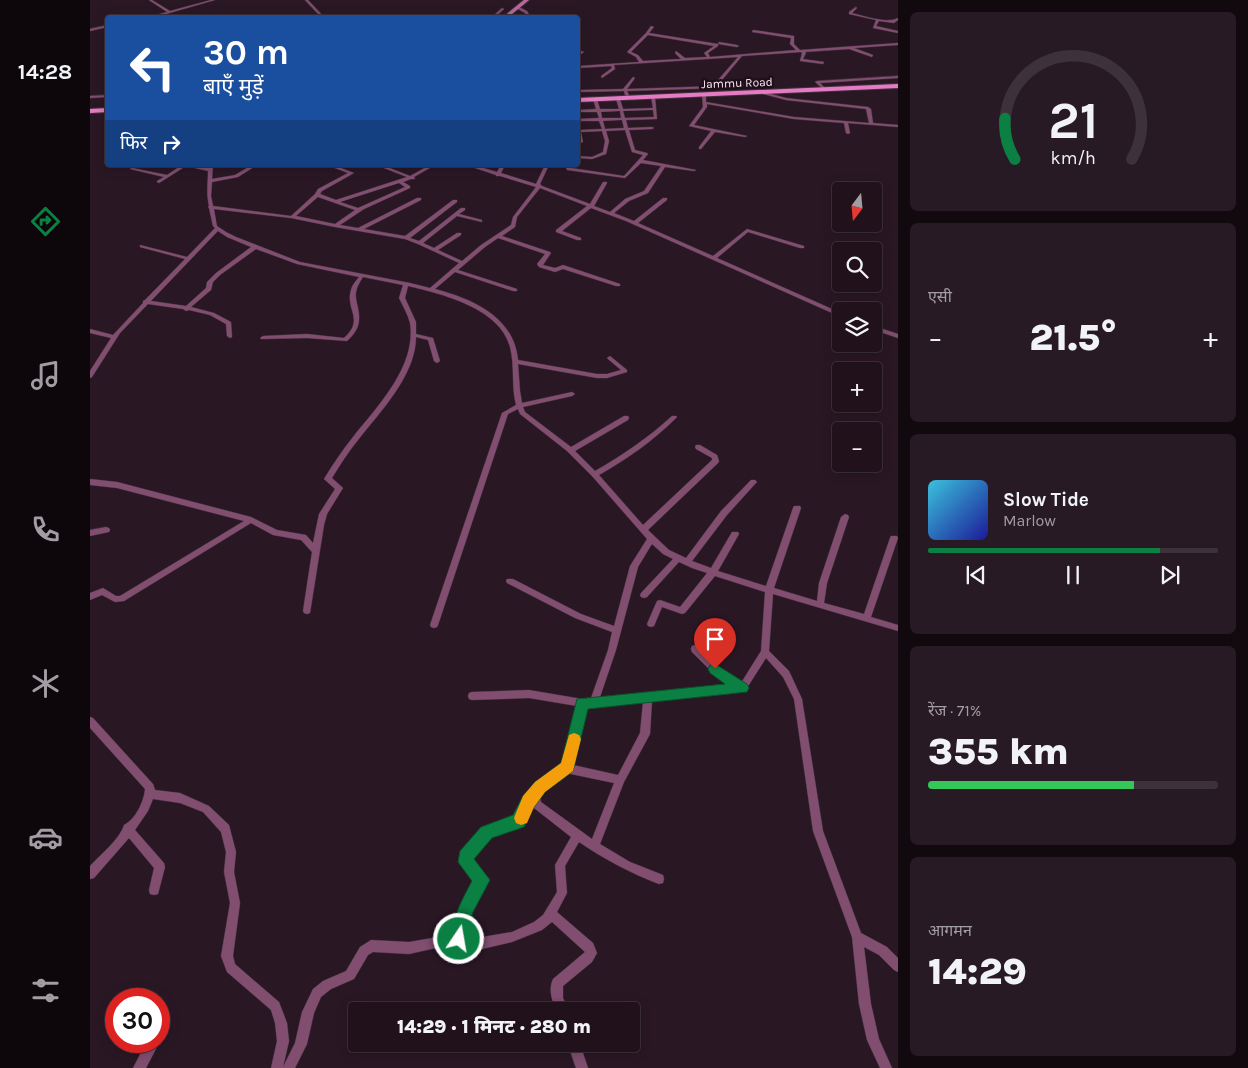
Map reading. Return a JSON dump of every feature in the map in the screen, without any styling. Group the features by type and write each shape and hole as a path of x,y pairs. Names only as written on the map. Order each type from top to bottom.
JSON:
{"main road":[{"path":"580,96 625,92 898,85"},
{"name":"Jammu Road","path":"580,96 594,99 618,99 704,96 898,85"},
{"path":"90,113 105,111"}],"street":[{"path":"150,0 170,12"},
{"path":"158,15 214,0"},
{"path":"306,0 321,15"},
{"path":"508,15 527,0"},
{"path":"517,7 528,15"},
{"path":"856,8 850,13 878,20 895,22 898,20"},
{"path":"495,15 502,9"},
{"path":"878,20 874,27 898,32"},
{"path":"90,30 105,27"},
{"path":"642,63 638,56 629,52 652,27"},
{"path":"753,31 793,38 792,44 804,53 801,60 823,64"},
{"path":"647,34 737,46"},
{"path":"710,58 706,53 722,39"},
{"path":"580,68 898,44"},
{"path":"848,47 872,56"},
{"path":"676,52 684,60"},
{"path":"741,55 720,80 721,89 749,85"},
{"path":"602,77 615,68 612,65"},
{"path":"821,86 826,81 898,77"},
{"path":"625,92 634,78"},
{"path":"90,93 105,91"},
{"path":"764,93 786,99 867,108 869,109 871,123"},
{"path":"90,97 105,96"},
{"path":"704,96 705,103 691,126 744,136"},
{"path":"580,120 656,118 653,97"},
{"path":"580,157 592,158 604,154 607,141 594,99"},
{"path":"568,167 569,169 625,177 646,154 633,151 628,128 618,99"},
{"path":"705,103 787,118 898,126"},
{"path":"580,112 655,109"},
{"path":"784,126 787,118"},
{"path":"846,122 848,133"},
{"path":"580,130 652,128"},
{"path":"700,148 713,131"},
{"path":"638,161 694,170"},
{"path":"611,214 627,200 646,192 664,165"},
{"path":"159,182 183,167"},
{"path":"211,167 209,181 210,207 217,229 255,247 304,265 431,290 472,304 487,313 502,326 510,337 517,362 519,406 527,418 570,451 594,474 651,539 666,552 713,572 820,605 867,617 898,628"},
{"path":"209,181 236,176 252,167"},
{"path":"292,217 317,195 320,190 352,173 335,167"},
{"path":"384,167 413,178"},
{"path":"394,170 399,167"},
{"path":"338,201 413,178 431,167"},
{"path":"474,167 538,186 635,223 832,311"},
{"path":"498,175 502,167"},
{"path":"431,290 463,262 513,226 515,217 538,186 546,167"},
{"path":"132,169 167,176"},
{"path":"335,226 359,210 408,187 400,182"},
{"path":"579,239 558,231 591,206 605,183"},
{"path":"317,195 359,210"},
{"path":"358,230 420,199"},
{"path":"635,223 665,199"},
{"path":"406,238 455,201"},
{"path":"210,207 292,217 406,238 420,242 463,262"},
{"path":"420,242 464,209"},
{"path":"457,215 480,221"},
{"path":"90,375 113,337 217,229"},
{"path":"713,258 747,230 802,247"},
{"path":"434,250 458,234"},
{"path":"497,236 548,253 541,266 554,270 563,267 618,285"},
{"path":"142,246 189,259"},
{"path":"186,309 209,289 210,282 218,274 255,247"},
{"path":"454,270 515,290"},
{"path":"263,338 307,336 345,340 356,325 358,314 353,292 361,276"},
{"path":"307,610 315,550 323,514 339,488 328,479 402,376 410,356 413,335 412,314 402,298 406,285"},
{"path":"145,302 186,309 228,322 230,336"},
{"path":"90,331 113,337"},
{"path":"882,331 898,336"},
{"path":"413,335 431,339 437,361"},
{"path":"517,362 597,376 607,376 625,371 610,358"},
{"path":"434,625 504,415 508,410 519,406 572,394"},
{"path":"570,451 626,418"},
{"path":"594,474 630,455 650,441 674,418"},
{"path":"643,530 715,462 715,457 698,447"},
{"path":"90,482 117,485 251,520 281,535 303,537 315,550"},
{"path":"687,562 724,513 753,482"},
{"path":"472,696 529,694 582,703 742,688 747,684 765,652 769,590 797,508"},
{"path":"820,605 823,583 845,517"},
{"path":"90,597 103,591 115,599 121,599 251,520"},
{"path":"90,533 106,530"},
{"path":"651,624 660,602 681,611 713,572 736,534"},
{"path":"867,617 894,538"},
{"path":"594,702 612,650 634,566 651,539"},
{"path":"644,595 678,558"},
{"path":"510,581 562,609 616,630"},
{"path":"695,649 715,669 742,688"},
{"path":"765,652 786,674 798,698 818,831 857,937 865,1004 873,1040 886,1068"},
{"path":"594,846 620,780 645,734 648,697"},
{"path":"459,939 466,910 482,880 466,862 466,857 487,832 518,821 529,801 545,782 566,768 569,764 582,703"},
{"path":"90,721 150,788 151,794 146,808 90,874"},
{"path":"566,768 620,780"},
{"path":"151,794 180,798 206,809 225,829 231,852 230,872 235,904 227,956 228,962 231,968 275,1006 281,1023 283,1041 278,1068"},
{"path":"535,796 537,805 577,835 631,870 659,878"},
{"path":"128,829 160,867 154,890"},
{"path":"289,1068 301,1044 308,1012 317,993 327,985 350,975 367,948 374,946 409,948 459,939 482,943 512,937 538,926 550,913 563,890 560,863 577,835"},
{"path":"550,913 589,947 591,953 588,958 557,983 559,1002"},
{"path":"857,937 883,951 898,966"},
{"path":"577,1052 582,1068"},
{"path":"139,1068 147,1053"}],"slow traffic":[{"path":"521,818 529,801 535,796 540,787 568,767 574,739"}],"route":[{"path":"459,939 464,915 482,880 466,862 465,859 468,853 487,832 522,818 529,801 535,796 540,787 568,767 582,703 742,688 715,669"}]}
